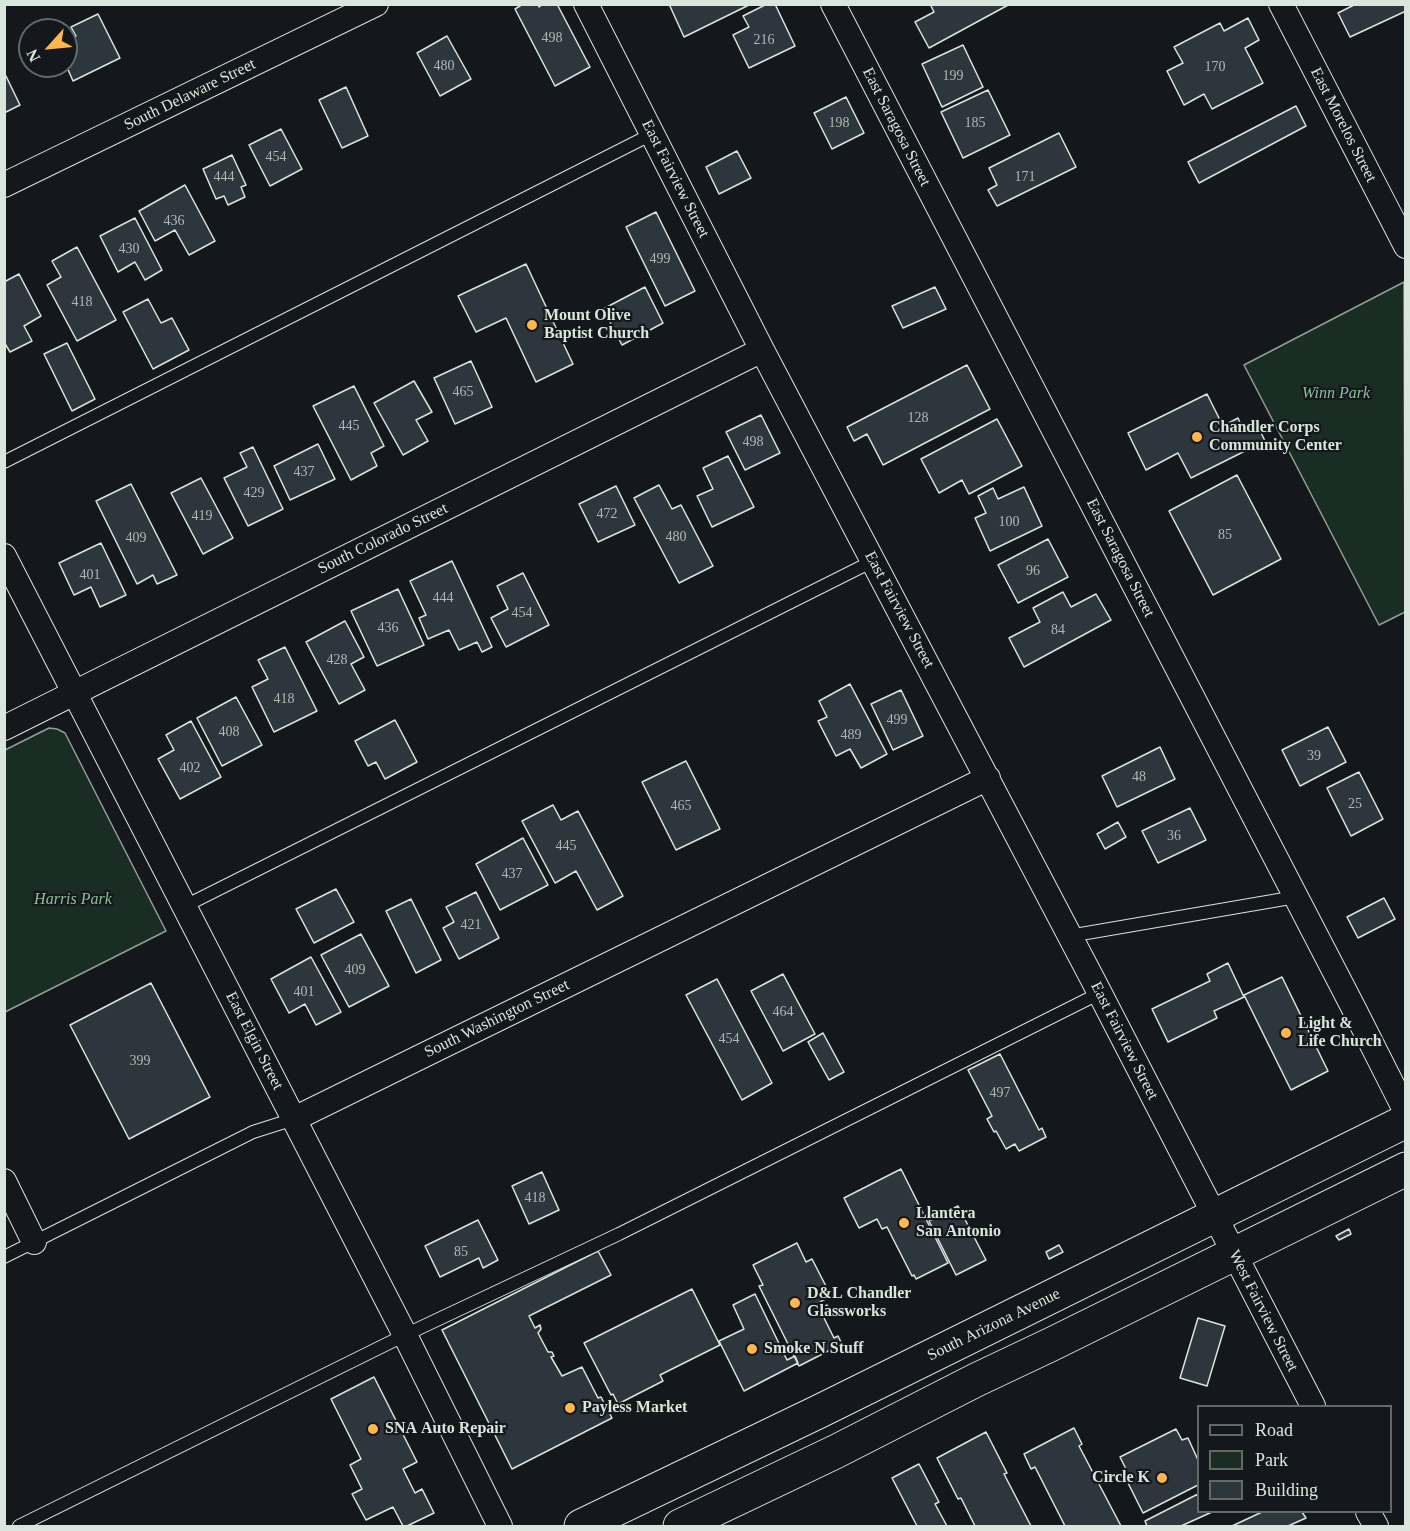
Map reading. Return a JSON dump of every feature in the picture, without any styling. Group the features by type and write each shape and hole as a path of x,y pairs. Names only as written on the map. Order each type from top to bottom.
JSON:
{"main road":[{"name":"South Arizona Avenue","path":"581,1527 1406,1121"},
{"path":"680,1527 1406,1169"}],"street":[{"name":"South Delaware Street","path":"4,185 376,4"},
{"name":"East Fairview Street","path":"586,4 762,350 988,778 1214,1215"},
{"name":"East Saragosa Street","path":"833,4 1406,1112"},
{"name":"East Morelos Street","path":"1281,4 1406,246"},
{"name":"South Colorado Street","path":"4,728 762,350"},
{"name":"East Elgin Street","path":"4,556 405,1335 500,1527"},
{"name":"South Washington Street","path":"294,1119 988,778"},
{"path":"4,1181 34,1242"},
{"name":"West Fairview Street","path":"1214,1215 1312,1405"},
{"path":"1369,1513 1376,1527"}],"lane":[{"path":"4,462 652,134"},
{"path":"185,906 873,561"},
{"path":"1069,936 1296,897"},
{"path":"19,1527 405,1335 630,1229 1100,993"},
{"name":"South Washington Street","path":"4,1257 253,1132 294,1119"}],"green space":[{"name":"Winn Park","path":"1404,282 1405,612 1379,625 1244,365"},
{"name":"Harris Park","path":"49,728 65,733 166,931 5,1012 5,750"}],"building":[{"path":"523,4 538,4 539,7 543,4 557,4 590,67 555,86 515,9"},
{"path":"669,4 751,4 684,37"},
{"path":"767,4 775,4 795,46 749,68 733,35 749,27 743,16"},
{"path":"930,4 1010,4 929,48 915,22 934,12"},
{"path":"1356,4 1406,4 1406,11 1350,37 1338,13"},
{"path":"98,14 120,58 73,81 72,78 78,78 78,24"},
{"path":"1248,18 1259,40 1245,48 1263,83 1212,109 1204,94 1184,105 1167,71 1183,63 1174,47 1220,23 1224,31"},
{"path":"447,36 471,79 440,96 417,53"},
{"path":"963,45 983,87 942,107 922,64"},
{"path":"4,72 20,105 4,113"},
{"path":"346,87 368,136 342,148 319,100"},
{"path":"988,90 1010,135 963,158 941,112"},
{"path":"846,97 864,133 832,149 814,113"},
{"path":"1296,106 1306,126 1199,183 1188,162"},
{"path":"281,129 302,169 270,186 249,145"},
{"path":"1059,133 1076,167 997,206 988,190 997,185 989,168"},
{"path":"737,151 751,178 719,194 706,167"},
{"path":"232,155 246,185 241,187 245,197 228,205 224,196 216,199 203,169"},
{"path":"185,185 215,241 189,255 175,230 155,241 139,211"},
{"path":"656,212 695,291 665,306 626,227"},
{"path":"135,218 162,270 145,280 135,262 118,272 100,236"},
{"path":"77,247 116,320 77,341 47,285 61,277 52,261"},
{"name":"Mount Olive Baptist Church","path":"526,264 573,364 536,382 506,318 476,332 458,296"},
{"path":"19,274 41,316 24,326 32,341 10,352 4,342 4,282"},
{"path":"645,287 663,323 622,345 603,309"},
{"path":"935,287 946,309 903,328 892,306"},
{"path":"148,299 161,323 172,318 189,350 153,369 123,312"},
{"path":"67,343 95,399 72,411 44,354"},
{"path":"471,361 492,407 455,424 434,378"},
{"path":"967,365 990,409 883,465 867,434 854,441 847,427"},
{"path":"414,381 432,412 416,420 428,441 403,455 374,403"},
{"path":"354,386 384,446 371,453 377,466 351,480 313,406"},
{"name":"Chandler Corps Community Center","path":"1207,394 1223,426 1238,418 1242,427 1255,420 1265,441 1191,478 1178,453 1146,470 1128,433"},
{"path":"761,415 780,453 745,470 726,432"},
{"path":"997,419 1022,466 969,494 962,480 939,493 921,459"},
{"path":"318,444 335,479 290,500 274,466"},
{"path":"253,447 283,509 248,526 224,478 247,467 240,453"},
{"path":"728,456 754,507 712,527 697,496 713,489 703,468"},
{"path":"1237,475 1281,559 1213,595 1169,511"},
{"path":"201,478 233,538 203,554 171,493"},
{"path":"131,484 177,575 157,584 153,575 137,584 96,501"},
{"path":"659,485 672,509 681,505 713,566 679,583 634,498"},
{"path":"616,486 635,525 598,542 579,504"},
{"path":"1024,487 1042,526 990,551 975,518 986,513 978,496 993,488 998,499"},
{"path":"1048,539 1068,577 1018,603 998,565"},
{"path":"101,543 126,595 100,607 91,587 74,595 59,563"},
{"path":"452,561 492,647 482,652 477,642 459,650 449,630 428,639 419,618 426,615 410,581"},
{"path":"523,573 549,625 506,647 491,618 508,609 497,586"},
{"path":"398,589 424,645 377,666 351,611"},
{"path":"1063,592 1071,607 1096,594 1111,620 1024,667 1009,638 1040,622 1033,608"},
{"path":"345,621 364,657 351,664 365,690 339,704 306,642"},
{"path":"285,647 317,711 274,732 252,687 268,679 258,660"},
{"path":"850,684 887,754 861,768 850,749 836,756 818,721 827,717 819,701"},
{"path":"901,690 923,736 893,750 871,704"},
{"path":"236,697 262,745 222,766 197,718"},
{"path":"395,720 417,762 385,779 376,762 368,766 355,741"},
{"path":"191,721 221,777 180,799 158,759 174,750 166,735"},
{"path":"1328,727 1346,762 1300,786 1282,750"},
{"path":"1160,747 1175,779 1117,807 1102,776"},
{"path":"686,761 720,829 676,850 642,782"},
{"path":"1359,772 1383,819 1351,836 1327,788"},
{"path":"553,805 561,820 578,811 623,896 597,910 576,871 555,883 522,821"},
{"path":"1190,808 1206,840 1158,863 1142,831"},
{"path":"1118,822 1126,837 1105,849 1097,834"},
{"path":"523,838 548,885 500,910 476,864"},
{"path":"336,889 354,922 314,943 296,909"},
{"path":"476,892 499,938 459,959 443,928 454,922 446,907"},
{"path":"1384,898 1395,919 1358,938 1347,917"},
{"path":"411,899 441,960 416,973 386,911"},
{"path":"361,934 389,986 349,1007 321,955"},
{"path":"311,957 341,1012 316,1025 305,1004 289,1013 271,979"},
{"path":"1228,963 1244,997 1214,1011 1217,1018 1168,1042 1152,1009 1210,981 1207,974"},
{"path":"783,974 815,1034 783,1051 751,991"},
{"name":"Light & Life Church","path":"1282,977 1328,1071 1291,1090 1244,995"},
{"path":"717,979 772,1083 742,1100 686,995"},
{"path":"151,983 210,1097 129,1139 70,1025"},
{"path":"823,1033 844,1072 829,1080 808,1042"},
{"path":"1000,1054 1039,1130 1042,1128 1046,1137 1019,1151 1015,1144 1006,1149 996,1131 994,1132 987,1119 992,1116 968,1070"},
{"name":"Llantera San Antonio","path":"901,1169 948,1263 916,1279 914,1275 912,1276 887,1227 882,1229 877,1219 859,1228 844,1198"},
{"path":"542,1172 559,1210 529,1224 512,1186"},
{"path":"958,1206 986,1260 956,1275 929,1221"},
{"path":"478,1220 498,1260 483,1268 479,1258 440,1277 425,1246"},
{"path":"1349,1229 1351,1234 1339,1240 1336,1236"},
{"name":"D&L Chandler Glassworks","path":"797,1243 806,1262 812,1259 831,1296 820,1302 823,1307 827,1305 829,1308 821,1312 834,1338 838,1336 842,1344 799,1366 759,1286 763,1285 753,1265"},
{"path":"1059,1245 1063,1252 1049,1259 1046,1252"},
{"path":"598,1251 611,1275 529,1316 535,1328 540,1325 541,1329 538,1333 548,1352 552,1352 554,1356 551,1357 562,1376 582,1367 598,1398 601,1397 612,1418 512,1469 442,1330"},
{"path":"692,1289 720,1345 660,1375 663,1381 618,1404 584,1343"},
{"name":"Smoke N Stuff","path":"755,1294 787,1360 795,1356 798,1363 744,1391 719,1341 744,1329 733,1305"},
{"path":"1198,1318 1225,1326 1207,1386 1180,1378"},
{"name":"SNA Auto Repair","path":"374,1377 417,1462 403,1469 415,1493 422,1489 434,1513 407,1526 403,1526 393,1507 366,1520 352,1494 362,1489 350,1465 361,1459 331,1399"},
{"path":"1074,1428 1082,1444 1079,1446 1121,1526 1065,1526 1035,1467 1031,1469 1024,1454"},
{"name":"Circle K","path":"1176,1429 1182,1440 1188,1438 1197,1458 1197,1486 1143,1513 1122,1471 1126,1469 1120,1457"},
{"path":"986,1432 1007,1473 1004,1474 1031,1526 975,1526 937,1458"},
{"path":"919,1464 939,1502 935,1504 947,1526 917,1526 892,1478"},
{"path":"1197,1495 1197,1513 1210,1513 1181,1526 1147,1526 1145,1521"},
{"path":"1260,1513 1303,1513 1306,1518 1288,1526 1232,1526"}],"place":[{"name":"Mount Olive Baptist Church","path":"532,325"},
{"name":"Chandler Corps Community Center","path":"1197,437"},
{"name":"Light & Life Church","path":"1286,1033"},
{"name":"Llantera San Antonio","path":"904,1223"},
{"name":"D&L Chandler Glassworks","path":"795,1303"},
{"name":"Smoke N Stuff","path":"752,1349"},
{"name":"Payless Market","path":"570,1408"},
{"name":"SNA Auto Repair","path":"373,1429"},
{"name":"Circle K","path":"1162,1478"}]}
